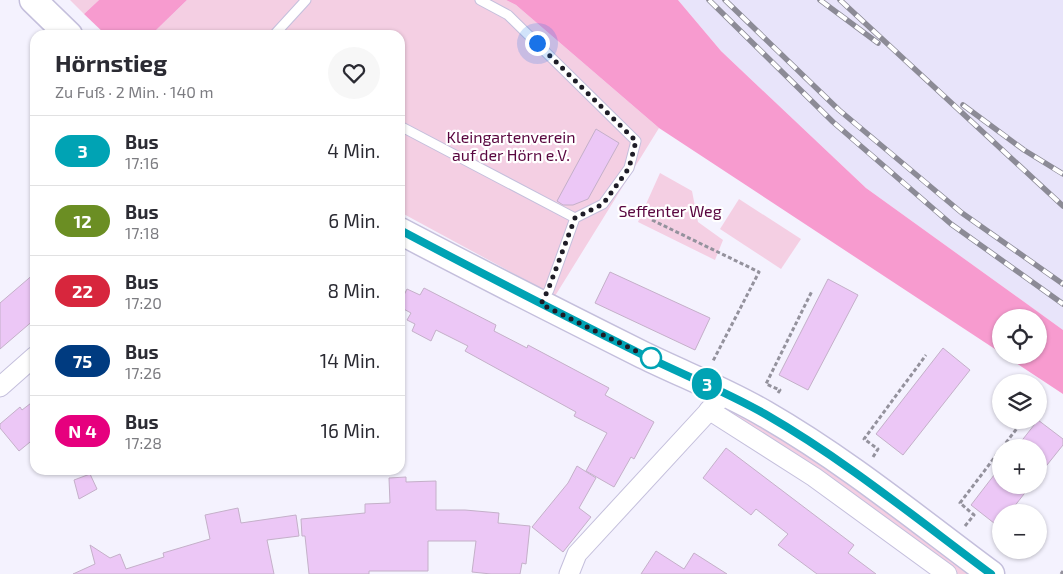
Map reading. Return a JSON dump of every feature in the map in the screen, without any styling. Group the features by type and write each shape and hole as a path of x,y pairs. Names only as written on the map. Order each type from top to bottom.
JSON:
{"street":[{"path":"33,0 65,30"},
{"path":"405,233 541,304 702,382 718,401 814,477 946,574"},
{"path":"0,386 30,360"},
{"path":"569,574 577,554 718,401"},
{"path":"718,401 766,415 846,466 991,574"}],"lane":[{"path":"279,30 306,0"},
{"path":"480,0 508,15 636,141 629,168 603,204 575,218 541,304"},
{"path":"405,129 575,218"}],"path":[{"path":"652,220 759,272 702,382"},
{"path":"766,384 812,292"},
{"path":"864,439 926,355"},
{"path":"1009,439 1017,429"},
{"path":"960,503 992,461"}],"shaded area":[{"path":"99,0 187,0 156,30 101,30 84,14"},
{"path":"506,0 678,0 721,51 866,188 1034,309 992,309 992,347 659,128 516,5"},
{"path":"678,0 1063,0 1063,330 1047,318 1047,309 1034,309 866,188 721,51"},
{"path":"1047,318 1063,330 1063,394 1047,383 1047,374 1033,374 1018,364 1047,364"}],"green space":[{"path":"70,0 99,0 84,14"},
{"name":"Kleingartenverein auf der Hörn e.V.","path":"187,0 506,0 516,5 659,128 555,296 405,215 405,30 156,30"},
{"name":"Seffenter Weg","path":"660,173 692,191 698,222 723,240 715,260 638,222"},
{"path":"739,199 801,239 781,269 720,229"},
{"path":"735,411 829,466 974,574 957,574 801,457 730,416 729,412"}],"building":[{"path":"596,129 619,143 588,199 573,205 563,205 557,201"},
{"path":"610,272 710,318 695,350 595,303"},
{"path":"30,277 30,323 0,349 0,303"},
{"path":"828,279 858,295 808,390 779,375"},
{"path":"424,288 496,325 494,331 527,348 528,345 609,388 605,395 654,422 634,459 631,457 614,487 586,471 607,433 574,416 576,412 465,351 468,346 436,330 431,341 412,331 415,324 407,320 411,313 405,310 405,293 407,289 420,295"},
{"path":"943,348 970,370 903,455 876,434"},
{"path":"30,404 30,442 19,451 0,428 0,424 20,407 22,410"},
{"path":"1047,427 1063,439 1063,445 1047,465 1047,439 1023,439 1031,429 1047,429"},
{"path":"726,448 854,545 848,553 876,574 817,574 778,545 788,534 756,509 751,515 703,478"},
{"path":"577,466 596,478 579,508 591,517 563,552 532,527 568,483"},
{"path":"90,475 97,489 79,499 74,480"},
{"path":"406,477 406,482 436,481 436,510 499,513 498,523 530,526 526,564 522,563 520,574 472,572 476,541 428,541 428,571 369,571 369,574 309,574 305,536 302,536 301,519 365,513 365,504 390,503 389,478"},
{"path":"992,478 992,494 1024,494 1016,504 992,504 992,522 971,505"},
{"path":"238,508 241,523 296,515 299,536 267,540 274,574 73,574 95,564 90,545 110,558 120,554 126,569 164,557 163,553 210,539 205,515"},
{"path":"656,551 684,569 694,553 727,574 641,574"}],"railway":[{"path":"709,0 833,122 951,224 1063,304"},
{"path":"725,0 839,110 962,213 1063,284"},
{"path":"820,0 878,43"},
{"path":"840,0 1063,206"},
{"path":"963,105 1024,150 1063,174"}],"bus line":[{"name":"3","path":"405,233 525,296 654,360 726,393 766,415 846,466 991,574"}],"route":[{"path":"537,43 636,141 629,168 603,204 575,218 541,304 654,360 651,358"}]}
